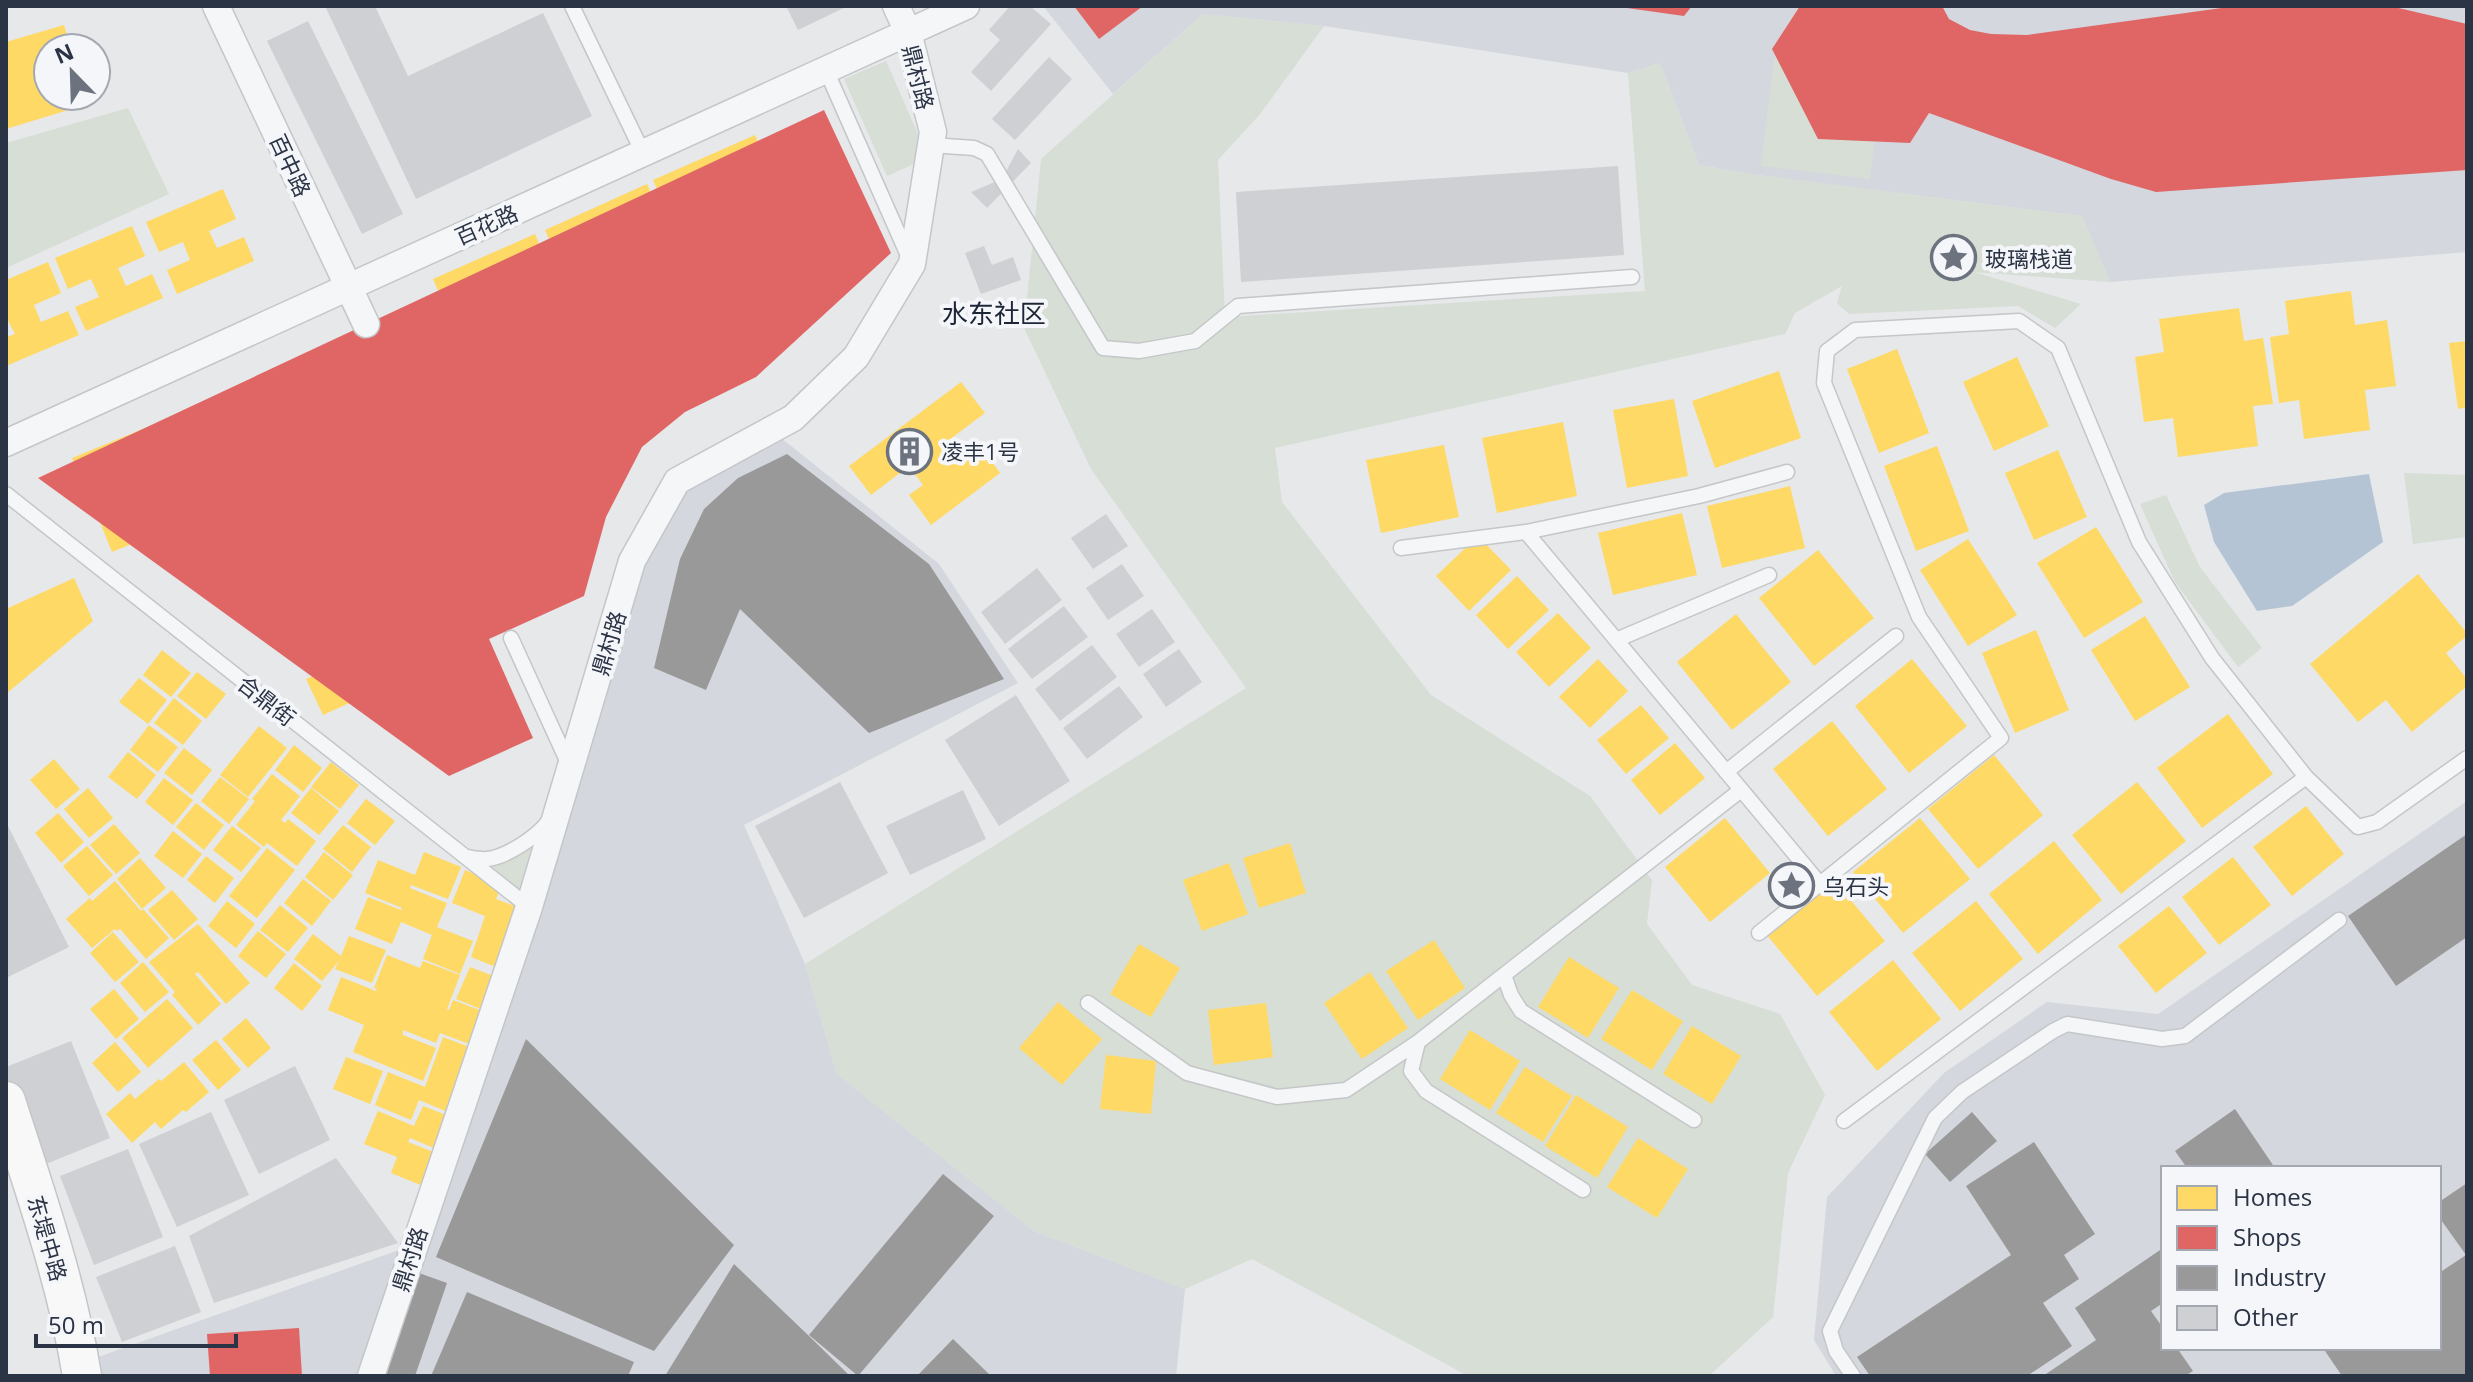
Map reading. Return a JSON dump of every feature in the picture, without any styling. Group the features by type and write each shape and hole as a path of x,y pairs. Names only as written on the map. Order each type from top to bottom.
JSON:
{"main road":[{"name":"东堤中路","path":"6,1101 44,1219 76,1338 82,1376"},
{"name":"东堤中路","path":"6,1177 47,1316 58,1376"}],"street":[{"name":"百中路","path":"216,6 366,324"},
{"name":"鼎村路","path":"371,1376 529,907 632,561 677,481 793,418 856,357 912,264 933,132 908,32 896,6"},
{"name":"百花路","path":"6,443 966,6"}],"lane":[{"path":"572,6 643,153"},
{"path":"826,70 912,264"},
{"path":"931,145 974,148 987,154 1103,348 1139,351 1195,341 1238,306 1632,277"},
{"path":"1759,933 2001,738 1919,617 1824,383 1827,351 1855,330 2019,321 2058,348 2139,542 2212,658 2306,777 2358,827 2377,822 2467,758"},
{"path":"1401,548 1526,532 1699,496 1787,472"},
{"name":"合鼎街","path":"6,494 529,907"},
{"path":"1526,532 1820,884"},
{"path":"1616,640 1769,575"},
{"path":"1726,772 1896,636"},
{"path":"511,638 570,768"},
{"path":"1844,1121 2306,777"},
{"path":"1088,1003 1187,1073 1277,1097 1346,1090 1418,1042 1741,790"},
{"path":"465,857 487,859 519,846 538,835 557,811"},
{"path":"1853,1376 1836,1351 1830,1331 1935,1118 1962,1092 2067,1024 2162,1039 2185,1036 2339,920"},
{"path":"1504,975 1521,1011 1694,1120"},
{"path":"1418,1042 1411,1071 1426,1091 1583,1190"}],"shaded area":[{"path":"1043,6 2467,6 2467,252 2110,282 2082,216 1699,165 1660,63 1628,73 1324,26 1203,14 1113,94"},
{"path":"1203,14 1324,26 1261,113 1218,160 1225,317 1645,291 1628,73 1660,63 1699,165 2082,216 2110,282 1974,272 2081,304 2055,328 2018,306 1849,314 1837,303 1842,286 1795,313 1785,334 1275,448 1282,502 1431,695 1590,796 1652,880 1647,924 1692,985 1780,1014 1825,1095 1788,1173 1773,1317 1709,1376 1468,1376 1252,1259 1185,1289 1034,1231 837,1074 805,964 1246,688 1091,469 1024,328 1041,159"},
{"path":"1775,49 1884,62 1870,179 1761,166"},
{"path":"886,61 918,134 914,164 887,176 844,79"},
{"path":"128,108 169,194 6,268 6,143"},
{"path":"771,430 939,564 1018,683 744,825 805,964 837,1074 1034,1231 1185,1289 1176,1376 73,1376 70,1367 413,1245 632,561 677,481"},
{"path":"2404,473 2467,475 2467,537 2413,544"},
{"path":"2166,495 2200,567 2262,648 2238,667 2175,582 2140,504"},
{"path":"2467,801 2467,1376 1836,1376 1814,1340 1827,1197 1944,1073 2047,1002 2158,1014"},
{"path":"538,842 524,894 487,865"}],"water":[{"path":"2369,474 2383,542 2292,606 2257,611 2214,542 2204,505 2224,493"}],"building: Homes":[{"path":"64,25 66,32 40,32"},
{"path":"32,34 32,112 62,112 6,129 6,42"},
{"path":"755,135 768,165 752,172 761,193 781,185 797,221 579,320 564,286 584,277 576,259 561,266 545,230 647,184 661,215 644,222 654,243 692,228 683,210 669,216 653,180"},
{"path":"223,189 236,219 209,231 217,248 244,237 254,261 177,294 167,270 190,260 183,242 159,252 146,222"},
{"path":"857,201 879,250 750,366 676,401 632,438 594,506 569,592 475,378"},
{"path":"132,226 145,256 118,268 126,286 152,274 163,298 86,331 75,307 99,297 91,279 68,289 55,258"},
{"path":"535,234 548,265 532,272 541,293 562,284 577,320 467,369 452,336 472,327 464,309 449,316 433,279"},
{"path":"48,262 61,293 34,305 41,322 68,311 79,335 6,366 6,337 15,334 6,317 6,280"},
{"path":"2351,291 2355,325 2387,320 2396,386 2365,390 2370,430 2304,439 2299,400 2279,403 2270,337 2289,334 2285,301"},
{"path":"429,305 453,357 223,463 199,410"},
{"path":"2239,308 2244,341 2263,338 2273,404 2253,406 2258,446 2178,457 2173,418 2144,422 2135,357 2164,352 2159,319"},
{"path":"2467,341 2467,407 2458,409 2449,343"},
{"path":"1897,349 1929,433 1879,453 1847,369"},
{"path":"2017,357 2049,426 1994,451 1963,382"},
{"path":"458,365 547,557 430,611 341,418"},
{"path":"1779,371 1801,438 1715,468 1692,401"},
{"name":"凌丰1号","path":"961,382 985,413 945,443 957,459 978,443 1000,473 931,525 909,495 923,485 909,466 871,495 849,466"},
{"path":"1674,399 1688,476 1627,488 1613,410"},
{"path":"189,410 204,446 172,459 179,475 212,461 230,504 112,552 95,510 111,503 104,485 85,492 72,458"},
{"path":"1563,422 1577,496 1497,513 1482,438"},
{"path":"333,426 395,561 285,612 310,658 163,548 246,510 229,471"},
{"path":"1444,445 1459,517 1381,533 1366,460"},
{"path":"1937,446 1969,531 1916,551 1884,466"},
{"path":"2058,450 2087,517 2034,540 2005,473"},
{"path":"1790,486 1805,548 1722,568 1707,506"},
{"path":"1682,513 1697,575 1613,595 1598,533"},
{"path":"2096,527 2143,602 2084,638 2037,563"},
{"path":"1478,536 1511,570 1469,611 1436,576"},
{"path":"1968,539 2017,615 1968,646 1920,570"},
{"path":"1818,550 1874,618 1814,666 1759,598"},
{"path":"404,573 420,609 400,618 407,633 444,617 461,652 323,715 306,679 343,663 336,648 322,654 305,618"},
{"path":"2418,574 2467,633 2446,653 2467,679 2467,686 2412,732 2386,700 2358,722 2310,664"},
{"path":"1517,576 1549,610 1508,649 1476,615"},
{"path":"74,578 93,621 6,694 6,609"},
{"path":"1558,613 1591,648 1549,687 1516,652"},
{"path":"1736,614 1791,682 1732,730 1677,662"},
{"path":"2145,616 2190,687 2135,721 2091,650"},
{"path":"2036,630 2069,710 2015,733 1982,653"},
{"path":"162,650 191,673 171,697 143,675"},
{"path":"1598,659 1628,691 1590,728 1559,697"},
{"path":"1912,659 1967,726 1909,773 1855,706"},
{"path":"197,672 226,694 206,719 177,696"},
{"path":"139,678 167,700 148,724 119,702"},
{"path":"174,698 202,721 183,745 154,723"},
{"path":"1641,705 1669,738 1626,774 1597,740"},
{"path":"2228,714 2273,774 2202,828 2157,768"},
{"path":"1832,721 1887,789 1828,836 1773,769"},
{"path":"149,725 178,747 158,772 130,750"},
{"path":"259,726 287,748 248,797 220,775"},
{"path":"1675,743 1705,778 1660,815 1631,780"},
{"path":"294,745 322,768 303,792 275,770"},
{"path":"184,748 212,770 192,795 164,773"},
{"path":"128,752 156,775 137,799 108,777"},
{"path":"1994,755 2043,815 1978,869 1928,809"},
{"path":"54,759 80,789 56,809 30,780"},
{"path":"331,762 359,785 340,809 311,787"},
{"path":"272,774 300,796 281,820 285,823 288,819 316,841 297,866 267,843 264,847 236,825"},
{"path":"220,777 249,799 229,824 201,801"},
{"path":"164,778 193,800 173,825 145,802"},
{"path":"2137,782 2186,841 2121,894 2072,835"},
{"path":"88,788 113,818 89,838 64,809"},
{"path":"311,788 339,811 319,835 291,813"},
{"path":"366,799 395,821 375,845 347,823"},
{"path":"196,803 224,825 204,850 176,827"},
{"path":"2306,806 2344,854 2292,896 2253,847"},
{"path":"58,813 84,842 61,863 35,833"},
{"path":"1725,818 1770,873 1710,922 1665,867"},
{"path":"1920,818 1970,879 1903,933 1853,872"},
{"path":"114,824 140,853 116,874 90,845"},
{"path":"343,825 371,847 352,872 323,849"},
{"path":"232,826 261,848 241,872 213,850"},
{"path":"173,831 202,854 183,878 154,856"},
{"path":"2054,841 2102,900 2038,954 1989,894"},
{"path":"1290,843 1306,893 1259,908 1243,858"},
{"path":"87,846 113,875 89,896 63,866"},
{"path":"267,848 295,870 257,918 229,896"},
{"path":"324,852 353,875 333,900 305,877"},
{"path":"424,852 461,867 448,899 411,885 410,888 447,903 437,927 473,941 460,974 423,959 432,935 401,922 392,944 355,929 368,897 402,908 365,893 378,860 415,875"},
{"path":"206,856 234,878 215,903 187,880"},
{"path":"2233,857 2271,905 2219,945 2182,897"},
{"path":"140,858 166,888 142,909 117,879"},
{"path":"1229,863 1248,914 1202,931 1183,880"},
{"path":"465,870 502,885 496,899 530,912 508,972 471,957 485,916 452,903"},
{"path":"303,879 331,901 312,926 284,903"},
{"path":"1833,879 1885,941 1817,996 1766,934"},
{"path":"115,881 169,938 146,959 120,929 115,929 92,948 66,919"},
{"path":"172,890 198,919 174,940 148,910"},
{"path":"227,901 255,924 236,948 208,926"},
{"path":"1976,901 2023,959 1960,1011 1912,953"},
{"path":"280,905 308,928 288,952 260,930"},
{"path":"2169,906 2207,953 2156,993 2118,946"},
{"path":"198,924 250,983 226,1004 198,972 195,974 221,1004 198,1025 149,962"},
{"path":"258,931 286,954 266,978 238,956"},
{"path":"113,932 139,962 115,982 90,953"},
{"path":"313,934 341,956 349,936 386,950 372,983 335,969 339,961 322,981 294,959"},
{"path":"1434,940 1465,988 1418,1020 1386,971"},
{"path":"1139,944 1180,968 1151,1017 1110,994"},
{"path":"387,955 420,968 423,961 460,975 447,1009 453,1000 490,1014 477,1047 440,1033 436,1043 403,1030 403,1035 436,1048 423,1081 353,1052 364,1025 328,1010 341,977 376,991 374,988"},
{"path":"1569,957 1619,988 1588,1038 1538,1007"},
{"path":"1893,960 1941,1019 1877,1071 1829,1012"},
{"path":"143,962 169,992 145,1012 120,983"},
{"path":"294,963 322,986 302,1011 274,988"},
{"path":"470,967 507,981 493,1014 456,999"},
{"path":"1370,972 1408,1028 1362,1059 1324,1003"},
{"path":"114,989 139,1019 116,1039 90,1009"},
{"path":"1632,990 1683,1021 1652,1070 1601,1039"},
{"path":"167,999 193,1028 148,1068 122,1038"},
{"path":"1058,1002 1102,1039 1062,1085 1019,1048"},
{"path":"1266,1003 1273,1057 1214,1065 1208,1010"},
{"path":"246,1018 271,1048 248,1068 222,1039"},
{"path":"1692,1026 1741,1056 1712,1104 1663,1074"},
{"path":"1470,1030 1520,1061 1490,1110 1440,1079"},
{"path":"443,1037 480,1051 457,1116 419,1100 411,1120 375,1105 388,1072 425,1087"},
{"path":"216,1040 241,1070 218,1090 192,1060"},
{"path":"115,1042 141,1072 118,1092 92,1063"},
{"path":"1106,1055 1156,1061 1151,1114 1100,1109"},
{"path":"346,1057 383,1071 370,1104 333,1089"},
{"path":"184,1062 209,1092 161,1129 155,1122 132,1143 106,1114 130,1093 135,1099"},
{"path":"1525,1067 1572,1096 1543,1142 1496,1113"},
{"path":"1576,1095 1628,1127 1597,1178 1545,1146"},
{"path":"423,1106 459,1120 446,1153 410,1138 408,1142 441,1155 428,1188 391,1173 397,1157 364,1144 378,1111 414,1126"},
{"path":"1638,1138 1688,1169 1657,1218 1607,1187"}],"building: Shops":[{"path":"1074,6 1143,6 1099,39"},
{"path":"1627,6 1692,6 1684,16"},
{"path":"1800,6 1942,6 1949,19 1970,30 2027,35 2236,6 2390,6 2467,24 2467,170 2156,192 2111,179 1929,113 1910,143 1818,139 1772,49"},
{"path":"824,110 891,253 756,377 685,412 642,447 606,517 584,596 489,639 533,738 449,776 38,478"},
{"path":"299,1328 302,1376 210,1376 207,1334"}],"building: Industry":[{"path":"787,454 929,564 1004,679 869,733 740,609 706,690 654,668 680,559 704,509 738,478"},
{"path":"2467,834 2467,937 2396,986 2348,916"},
{"path":"526,1039 734,1245 654,1351 436,1257"},
{"path":"2235,1109 2274,1166 2186,1166 2175,1151"},
{"path":"1972,1112 1997,1141 1950,1182 1925,1154"},
{"path":"2034,1142 2095,1234 2064,1255 2079,1279 2043,1303 2072,1346 2027,1376 1870,1376 1857,1357 2011,1255 1966,1186"},
{"path":"943,1174 994,1216 858,1376 809,1335"},
{"path":"2467,1183 2467,1376 2342,1376 2324,1350 2441,1350 2441,1272 2466,1255 2441,1220 2441,1201"},
{"path":"2161,1249 2161,1304 2151,1311 2161,1325 2161,1350 2178,1350 2193,1371 2185,1376 2043,1376 2096,1340 2075,1308"},
{"path":"734,1264 809,1336 850,1376 665,1376"},
{"path":"419,1273 447,1283 415,1376 384,1376"},
{"path":"467,1292 634,1362 628,1376 431,1376"},
{"path":"953,1339 991,1376 917,1376"}],"building: Other":[{"path":"325,6 375,6 408,76 543,13 592,116 416,199"},
{"path":"786,6 848,6 798,30"},
{"path":"1010,6 1030,6 1051,24 991,91 971,72 1000,40 989,30"},
{"path":"308,21 403,214 362,234 267,41"},
{"path":"1049,57 1072,79 1015,140 992,119"},
{"path":"1018,149 1031,163 987,208 971,192 1002,179"},
{"path":"1618,166 1624,255 1241,282 1236,192"},
{"path":"984,246 992,265 1013,257 1021,280 981,294 965,253"},
{"path":"1106,514 1128,546 1093,569 1071,538"},
{"path":"1122,564 1144,596 1108,620 1086,588"},
{"path":"1037,568 1062,600 1005,644 981,612"},
{"path":"1064,606 1088,637 1032,679 1008,649"},
{"path":"1152,609 1175,642 1139,667 1116,634"},
{"path":"1092,645 1117,677 1060,721 1035,689"},
{"path":"1179,649 1202,682 1166,707 1143,674"},
{"path":"1119,686 1143,717 1087,759 1063,728"},
{"path":"1016,695 1070,781 999,826 945,740"},
{"path":"840,782 888,873 804,918 755,826"},
{"path":"963,790 986,839 910,875 886,826"},
{"path":"6,822 69,947 6,978"},
{"path":"71,1041 110,1138 41,1166 6,1077 6,1067"},
{"path":"295,1066 330,1140 259,1174 224,1100"},
{"path":"211,1112 249,1195 177,1227 139,1144"},
{"path":"128,1149 163,1237 94,1265 60,1176"},
{"path":"336,1158 398,1243 214,1303 189,1236"},
{"path":"175,1246 201,1312 122,1342 96,1277"}],"place":[{"name":"玻璃栈道","path":"1954,258"},
{"name":"凌丰1号","path":"910,451"},
{"name":"乌石头","path":"1792,886"}],"district":[{"name":"水东社区","path":"994,313"}]}
